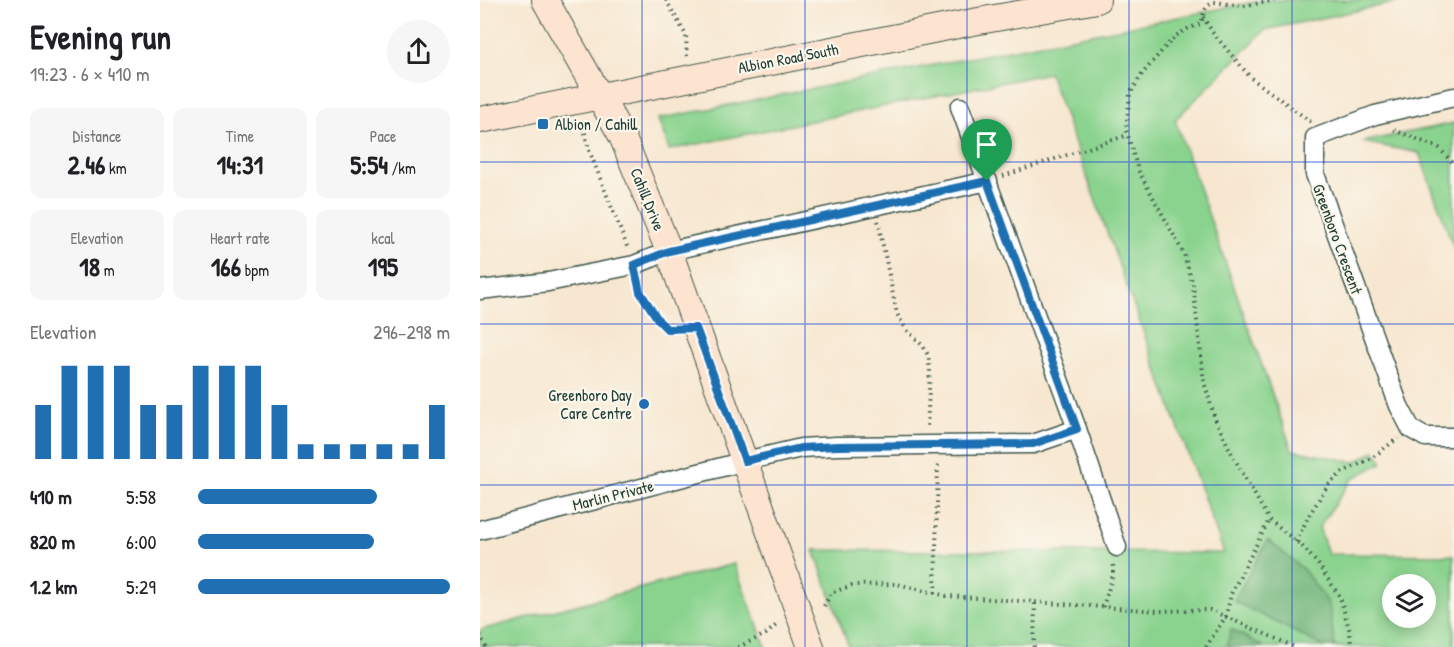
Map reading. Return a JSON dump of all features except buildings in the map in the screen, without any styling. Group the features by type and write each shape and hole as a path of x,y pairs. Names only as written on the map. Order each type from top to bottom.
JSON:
{"street":[{"name":"Cahill Drive","path":"545,0 622,136 669,251 811,647"},
{"name":"Albion Road South","path":"480,120 973,22 1097,0"},
{"path":"1327,134 1375,116 1454,97"},
{"path":"960,107 1077,429 1117,547"},
{"name":"Greenboro Crescent","path":"1327,134 1315,138 1315,174 1399,406 1411,429"},
{"path":"480,290 548,282 634,265 669,251 987,181"},
{"name":"Marlin Private","path":"480,530 801,448 1033,444 1077,429"},
{"path":"1411,429 1425,437 1454,437"}],"path":[{"path":"666,0 686,35 687,58"},
{"path":"1275,0 1244,6 1214,2 1207,6 1201,24 1189,28 1174,38 1142,74 1130,94 1126,129 1138,170 1184,254 1193,285 1204,382 1215,419 1269,520 1318,564 1340,597 1350,632 1351,647"},
{"path":"1203,17 1220,42 1251,78 1327,134"},
{"path":"1375,116 1386,127 1439,148 1454,164"},
{"path":"582,121 589,150 634,265 640,292 667,329 696,328"},
{"path":"987,181 1128,135"},
{"path":"875,206 897,314 906,329 923,346 928,356 933,445 935,594"},
{"path":"1296,542 1328,485 1343,472 1372,458 1411,429"},
{"path":"1206,647 1226,616 1232,594 1269,520"},
{"path":"1103,607 1113,575 1113,557 1117,547"},
{"path":"824,606 831,593 853,585 897,584 947,596 1158,611 1209,610 1295,647"},
{"path":"1034,647 1035,602"},
{"path":"738,647 766,634 781,621"},
{"path":"480,635 486,647"}],"green space":[{"path":"1265,0 1408,0 1265,30 1175,120 1292,450 1355,462 1375,451 1383,462 1352,479 1319,527 1328,554 1454,555 1454,647 849,647 814,550 1224,553 1049,73 669,150 658,119"},
{"path":"1454,123 1454,248 1419,153 1362,142"},
{"path":"1268,540 1304,570 1329,604 1335,647 1324,647 1234,601"},
{"path":"734,564 766,647 480,647 480,630"},
{"path":"1231,629 1264,647 1231,647 1227,644"}],"place":[{"name":"Albion / Cahill","path":"543,124"},
{"name":"Greenboro Day Care Centre","path":"644,404"}],"route":[{"path":"987,181 1077,429 1033,444 801,448 745,461 696,328 667,329 659,321 640,292 634,265 669,251 987,181"}]}
